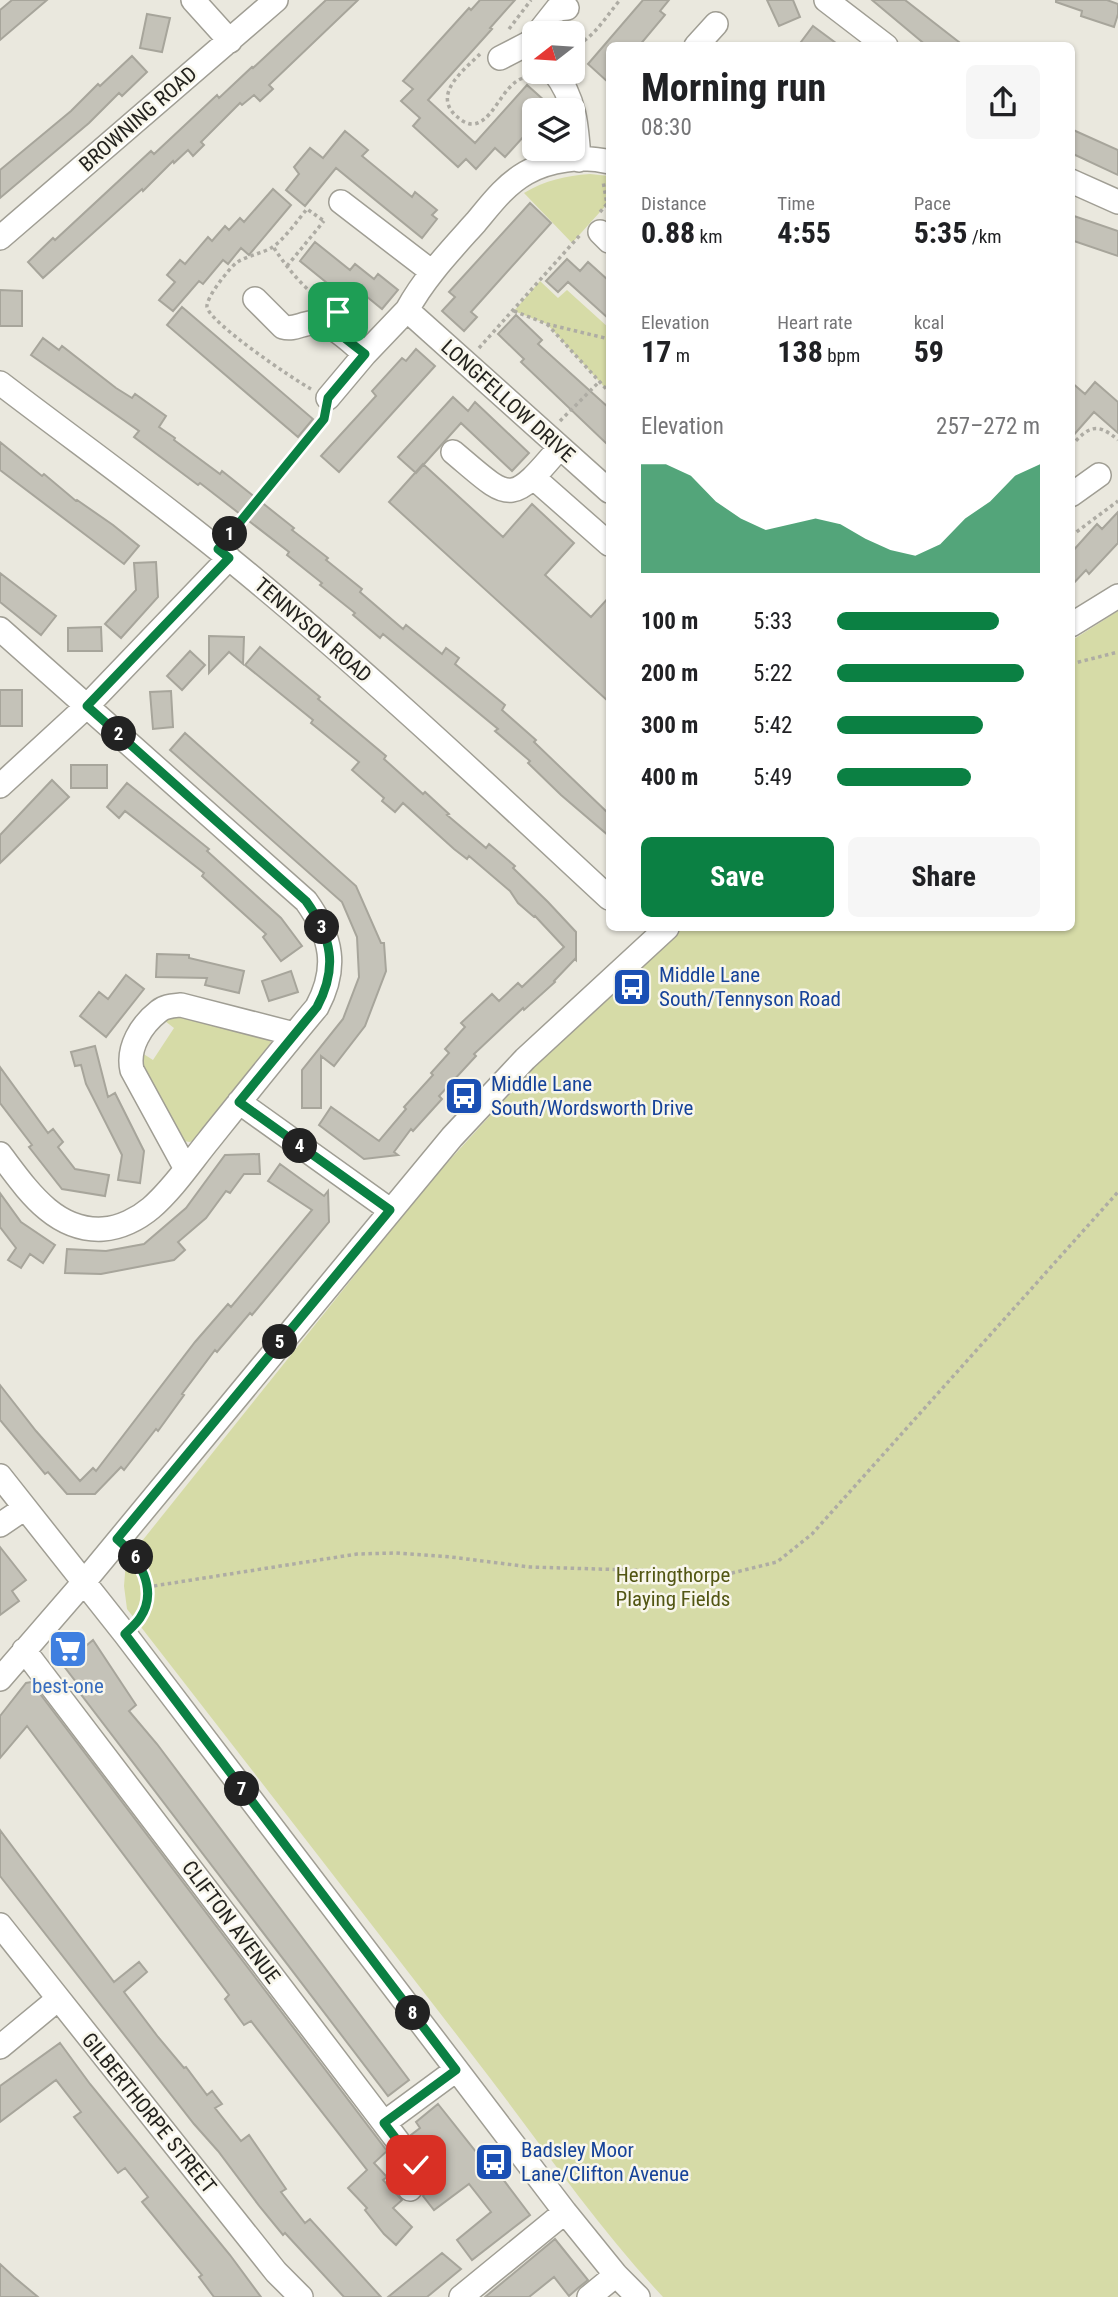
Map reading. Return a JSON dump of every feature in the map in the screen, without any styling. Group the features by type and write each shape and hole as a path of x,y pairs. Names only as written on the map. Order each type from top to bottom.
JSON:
{"street":[{"path":"193,0 230,41"},
{"name":"BROWNING ROAD","path":"0,238 275,0"},
{"path":"826,0 881,42"},
{"path":"548,21 557,9 568,8"},
{"path":"700,42 716,24"},
{"path":"500,58 522,47"},
{"path":"585,160 606,161"},
{"path":"328,398 407,310 432,272 511,183 528,172 551,163 570,161"},
{"path":"1075,183 1118,202"},
{"path":"341,202 432,272"},
{"path":"255,299 283,327 289,329 308,323 319,323 331,328 365,354"},
{"name":"LONGFELLOW DRIVE","path":"407,310 606,488"},
{"name":"TENNYSON ROAD","path":"0,383 223,553 334,646 606,895"},
{"path":"453,452 496,488 517,490 534,478 553,441"},
{"path":"1075,492 1099,475"},
{"path":"534,478 606,541"},
{"path":"0,786 87,706 223,553"},
{"path":"1075,623 1118,596"},
{"path":"0,629 306,901 318,918 330,955 326,990 317,1007 186,1169 152,1208 137,1218 102,1229 78,1225 55,1216 41,1205 0,1154"},
{"path":"0,1679 84,1582 452,1137 525,1059 653,931"},
{"path":"186,1169 132,1070 130,1048 144,1028 159,1011 181,1005 294,1034"},
{"path":"239,1102 390,1210"},
{"path":"0,1476 125,1634 565,2212 616,2275 638,2297"},
{"path":"0,1525 26,1508"},
{"name":"CLIFTON AVENUE","path":"24,1650 416,2165 418,2178 410,2189"},
{"name":"GILBERTHORPE STREET","path":"0,1925 276,2272 301,2297"},
{"path":"0,2047 58,1999"},
{"path":"384,2123 456,2070"},
{"path":"460,2297 565,2212"},
{"path":"589,2297 616,2275"}],"path":[{"path":"585,42 602,26 620,0"},
{"path":"606,167 603,186 606,200"},
{"path":"287,266 341,202"},
{"path":"465,362 596,231 606,206"},
{"path":"273,247 315,297 330,306"},
{"path":"514,311 547,324 606,338"},
{"path":"547,324 606,390"},
{"path":"553,441 598,383"},
{"path":"223,553 324,419 328,398"},
{"path":"1075,441 1084,431 1095,428 1106,429 1118,440"},
{"path":"1075,533 1118,501"},
{"path":"1075,663 1118,652"},
{"path":"147,1587 357,1553 451,1557 530,1567 675,1572 732,1573 778,1562 812,1534 1118,1192"},
{"path":"117,1539 133,1552 147,1587 146,1604 141,1616 125,1634"}],"green space":[{"path":"606,176 606,205 572,243 524,193 556,179"},
{"path":"540,281 558,298 567,290 606,325 606,389 547,324 514,311"},
{"name":"Herringthorpe Playing Fields","path":"1118,611 1118,2297 663,2297 588,2208 127,1609 124,1586 126,1561 427,1185 539,1062 679,931 1075,931 1075,638"},
{"path":"182,1012 269,1037 271,1043 268,1053 195,1140 190,1142 183,1141 143,1073 142,1053 153,1060 174,1028 165,1021"}],"building":[{"path":"12,0 47,0 0,40 0,10"},
{"path":"326,0 358,0 269,85 273,89 260,101 254,95 242,105 240,103 201,142 204,145 193,156 188,150 174,163 173,161 143,191 142,189 43,278 28,262 151,151 154,154 217,95 219,98"},
{"path":"480,0 515,0 428,100 475,143 527,85 542,98 522,98 522,138 505,157 495,148 476,169 466,159 458,167 413,126 420,118 401,101 413,89 403,81 469,8 471,10"},
{"path":"643,0 669,0 660,11 665,15 642,42 607,42"},
{"path":"767,0 793,0 800,17 779,26"},
{"path":"872,0 905,0 959,42 922,42"},
{"path":"1056,0 1107,0 1118,4 1114,27 1081,16 1082,11"},
{"path":"147,14 170,18 162,52 140,48"},
{"path":"813,26 835,42 801,42"},
{"path":"606,43 606,80 588,64"},
{"path":"132,56 147,72 122,96 119,93 89,123 0,198 0,170"},
{"path":"345,131 368,150 362,156 412,197 415,192 437,210 432,215 437,219 422,238 336,168 305,206 286,190 299,174 294,167 310,148 323,158"},
{"path":"1075,131 1118,150 1118,175 1075,155"},
{"path":"273,189 291,205 249,255 241,248 228,264 223,260 203,284 199,281 173,311 159,300 175,282 167,275 180,260 185,264 208,237 212,241 225,226 229,230 240,218 244,222"},
{"path":"530,203 551,223 471,312 477,317 464,331 442,311 455,297 449,292"},
{"path":"1075,216 1118,231 1118,256 1075,241"},
{"path":"315,242 350,270 355,264 374,279 378,274 398,290 382,309 366,296 359,301 341,286 337,291 300,261"},
{"path":"567,259 580,271 588,262 606,278 606,316 568,282 558,292 546,281"},
{"path":"0,290 22,291 22,326 0,326"},
{"path":"182,307 313,419 298,437 167,325"},
{"path":"516,315 542,340 538,344 606,405 606,443 521,362 524,359 498,334"},
{"path":"43,338 59,350 62,346 132,398 135,394 166,416 159,427 220,474 222,471 294,528 292,530 328,558 326,560 362,589 360,592 403,629 406,625 442,654 446,648 459,658 455,664 505,705 502,710 536,740 534,742 606,811 606,833 561,795 528,763 530,761 495,731 498,729 383,634 380,638 353,615 355,613 320,585 322,583 287,555 289,552 200,483 198,485 134,437 139,431 31,355"},
{"path":"416,349 435,366 339,472 321,456 376,396 372,391 402,358 406,361"},
{"path":"1095,382 1118,402 1118,433 1094,412 1075,433 1075,385 1085,394"},
{"path":"453,397 468,411 475,402 529,453 512,471 461,423 416,473 398,457"},
{"path":"0,442 139,546 124,564 0,470"},
{"path":"423,464 503,537 532,504 574,543 545,575 591,617 606,600 606,699 389,502"},
{"path":"1118,512 1118,543 1089,574 1086,570 1075,582 1075,549 1097,524 1102,529"},
{"path":"156,562 158,597 121,638 105,624 136,590 134,563"},
{"path":"0,573 56,616 41,635 0,602"},
{"path":"101,627 102,651 68,651 68,628"},
{"path":"209,636 244,637 243,664 229,652 209,673"},
{"path":"260,647 386,756 384,759 423,794 425,792 449,814 447,815 486,848 489,844 515,866 513,868 576,932 576,960 474,1054 476,1056 439,1096 442,1099 413,1131 411,1129 394,1152 398,1155 364,1159 319,1125 331,1107 379,1141 449,1053 445,1049 465,1027 461,1023 492,994 499,1001 518,983 522,987 564,947 535,916 518,903 510,891 469,856 467,859 454,849 403,803 395,812 382,801 384,798 352,770 359,762 311,723 313,720 245,665"},
{"path":"190,651 205,665 182,690 167,676"},
{"path":"0,690 22,690 22,726 0,726"},
{"path":"171,691 173,727 153,729 150,692"},
{"path":"185,733 356,886 381,943 384,943 386,971 365,1026 334,1066 321,1056 321,1108 302,1108 302,1070 343,1019 359,977 357,937 342,902 170,750"},
{"path":"71,765 107,765 107,788 71,788"},
{"path":"52,780 69,797 0,863 0,835"},
{"path":"127,783 209,849 207,851 281,918 302,946 281,961 263,937 266,934 202,876 204,873 125,811 119,818 107,807"},
{"path":"157,954 189,955 189,958 244,971 239,993 205,985 207,978 156,977"},
{"path":"291,971 298,992 269,1001 262,981"},
{"path":"126,975 144,989 106,1037 80,1016 99,992 108,999"},
{"path":"95,1046 108,1097 115,1093 144,1151 140,1183 118,1180 122,1155 86,1084 81,1065 75,1066 71,1052"},
{"path":"0,1067 48,1133 53,1129 63,1142 58,1147 75,1169 109,1175 105,1196 62,1189 29,1147 32,1145 0,1103"},
{"path":"259,1154 260,1174 244,1174 230,1193 226,1191 206,1218 178,1242 185,1250 174,1260 101,1274 65,1273 67,1249 106,1251 144,1244 186,1208 225,1155"},
{"path":"280,1164 324,1196 328,1191 329,1222 252,1315 250,1313 217,1352 215,1350 158,1431 156,1429 124,1470 121,1467 95,1494 67,1494 48,1472 45,1474 0,1420 0,1385 80,1481 93,1468 96,1471 195,1342 228,1304 231,1307 312,1210 268,1181"},
{"path":"0,1193 21,1222 55,1245 43,1263 30,1254 21,1268 8,1260 16,1248 0,1227"},
{"path":"0,1547 26,1580 12,1591 19,1601 0,1615"},
{"path":"67,1635 87,1645 93,1640 136,1705 129,1711 157,1744 409,2080 388,2096 73,1684 76,1682 53,1652"},
{"path":"31,1682 387,2151 374,2163 387,2177 383,2180 402,2200 393,2208 412,2227 396,2245 348,2188 367,2170 251,2021 244,2025 225,1999 229,1995 27,1726 0,1758 0,1716 26,1683"},
{"path":"0,1830 114,1982 139,1962 147,1972 124,1992 207,2095 212,2091 222,2104 215,2108 241,2141 249,2135 286,2189 281,2192 305,2223 310,2219 381,2297 344,2297 285,2233 283,2235 260,2207 0,1876"},
{"path":"60,2043 261,2297 214,2297 199,2277 202,2275 142,2202 148,2197 125,2168 118,2173 74,2117 81,2112 56,2080 0,2122 0,2086"},
{"path":"438,2104 477,2153 481,2150 530,2215 472,2260 457,2240 491,2212 469,2184 434,2210 423,2196 431,2185 444,2175 411,2135 420,2128 416,2122"},
{"path":"555,2239 588,2280 569,2296 554,2277 529,2297 485,2297"},
{"path":"442,2253 461,2269 427,2297 388,2297"},
{"path":"0,2264 14,2277 38,2297 0,2297"}],"place":[{"name":"Middle Lane South/Tennyson Road","path":"632,987"},
{"name":"Middle Lane South/Wordsworth Drive","path":"464,1096"},
{"name":"best-one","path":"68,1649"},
{"name":"Badsley Moor Lane/Clifton Avenue","path":"494,2162"}],"route":[{"path":"338,312 343,323 342,336 365,354 328,398 324,419 218,549 229,558 87,706 306,901 318,918 330,955 326,990 317,1007 239,1102 390,1210 117,1539 133,1552 147,1587 146,1604 141,1616 125,1634 456,2070 384,2123 416,2165"}]}
